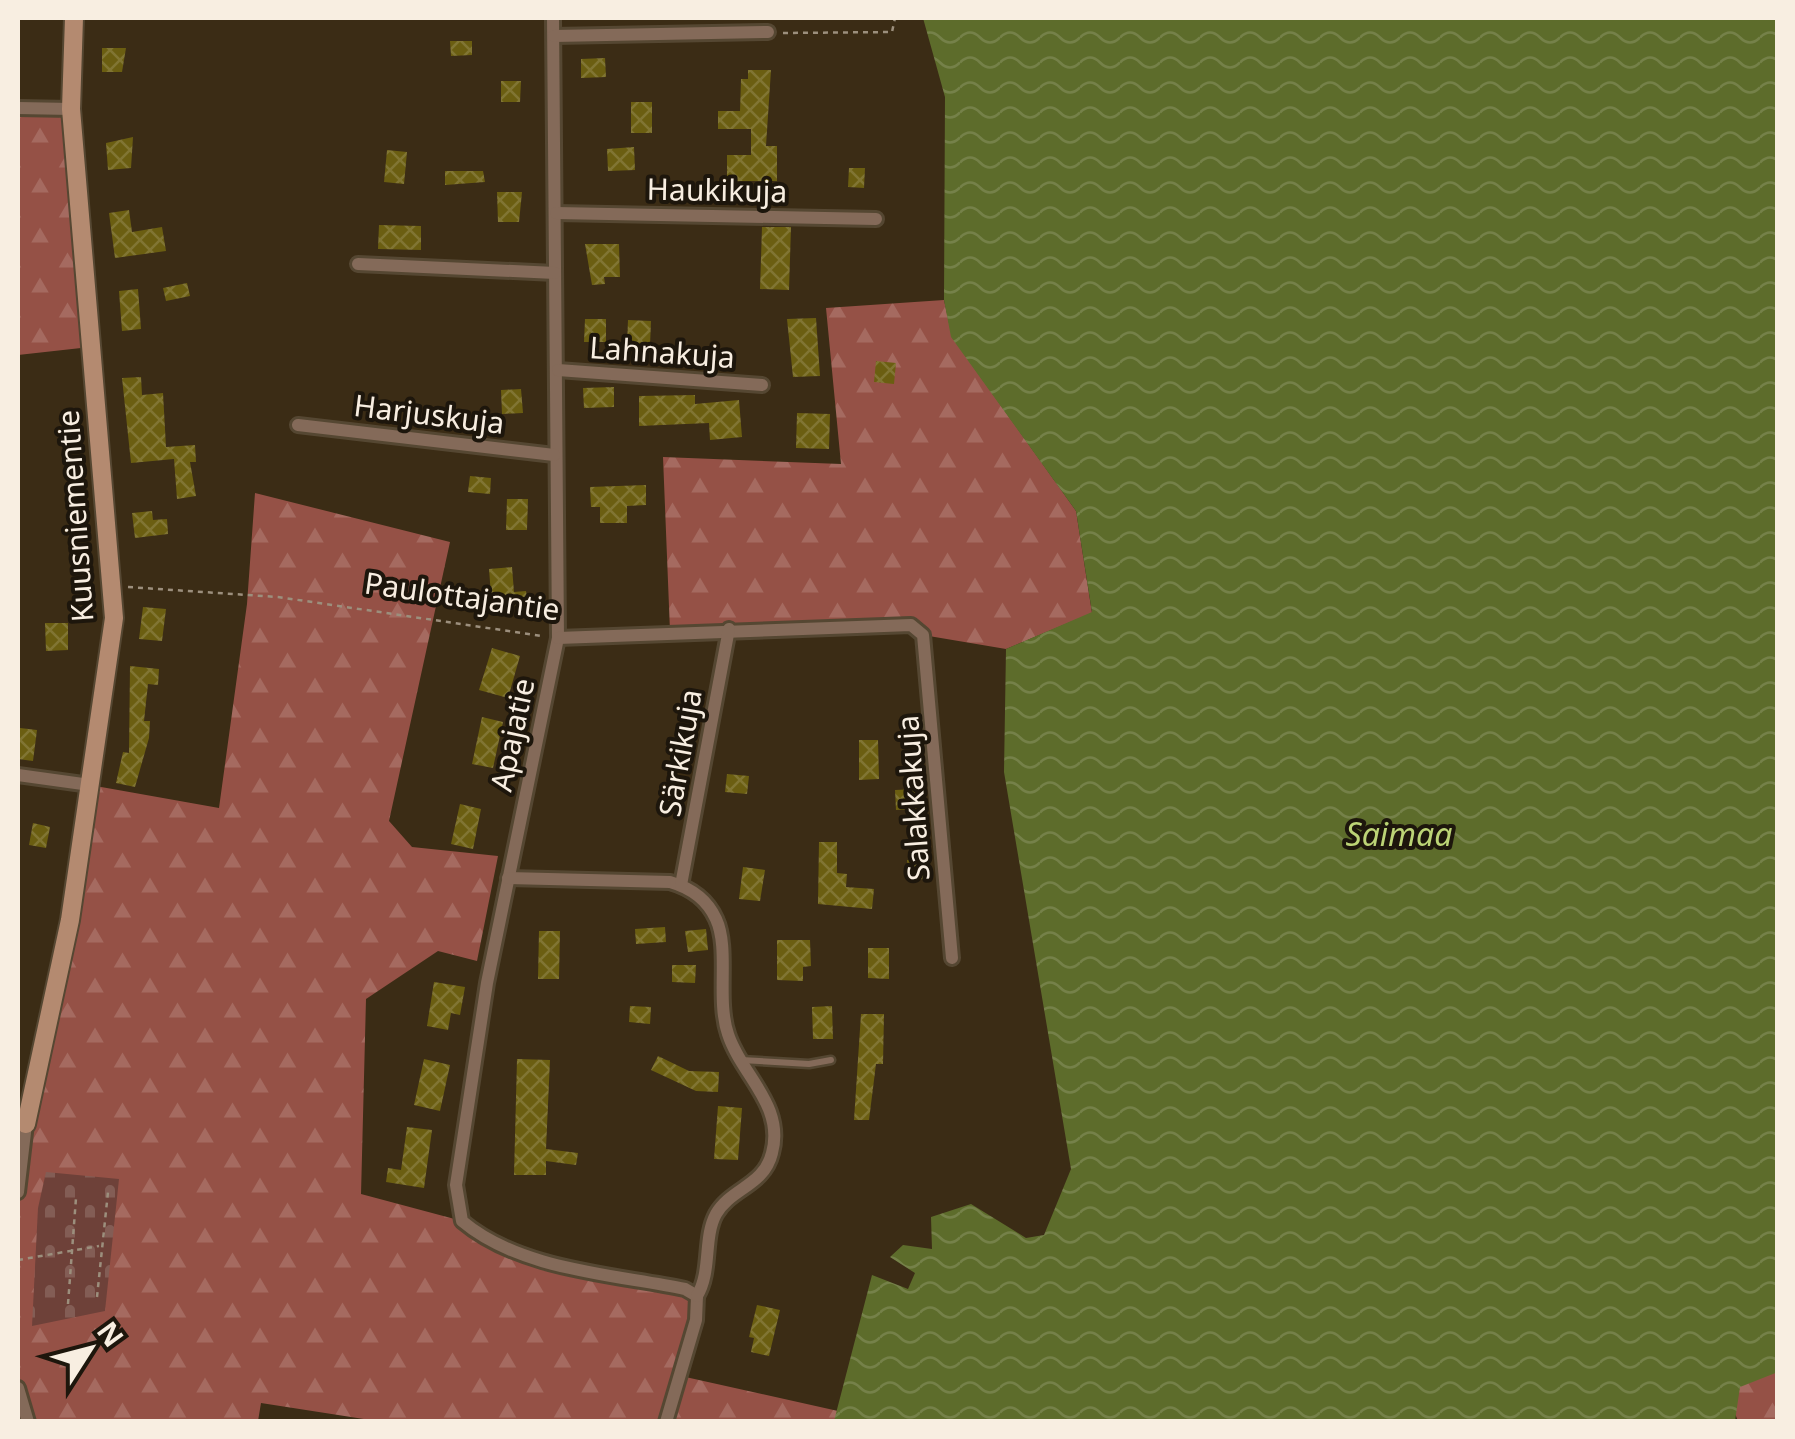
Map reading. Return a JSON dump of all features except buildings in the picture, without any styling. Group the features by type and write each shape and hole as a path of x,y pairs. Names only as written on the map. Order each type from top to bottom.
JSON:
{"street":[{"name":"Kuusniementie","path":"22,1123 70,920 114,618 71,108 74,18"},
{"name":"Apajatie","path":"554,18 558,638 508,878 456,1185 462,1221 484,1239 536,1258 691,1292"},
{"path":"554,36 768,32"},
{"path":"18,108 71,108"},
{"name":"Haukikuja","path":"556,213 876,219"},
{"path":"358,264 555,273"},
{"name":"Lahnakuja","path":"558,370 762,385"},
{"name":"Harjuskuja","path":"298,425 554,456"},
{"name":"Paulottajantie","path":"558,638 910,626 923,635"},
{"name":"Särkikuja","path":"681,885 729,630"},
{"name":"Salakkakuja","path":"923,635 928,651 952,958"},
{"path":"18,776 90,786"},
{"path":"508,878 681,885 709,906 719,924 722,1008 740,1060 772,1116 772,1153 757,1181 724,1203 714,1218 704,1284 691,1292 696,1320 666,1422"},
{"path":"18,1192 22,1123"},
{"path":"18,1388 28,1422"}],"lane":[{"path":"740,1060 809,1064 832,1060"}],"path":[{"path":"768,32 892,32 895,18"},
{"name":"Paulottajantie","path":"111,586 278,597 558,638"},
{"path":"97,1297 108,1192"},
{"path":"68,1304 76,1198"},
{"path":"18,1260 102,1245"}],"green space":[{"path":"18,112 65,114 81,348 18,355"},
{"path":"944,300 952,337 1076,511 1092,613 1006,649 923,635 910,625 670,631 663,457 841,464 826,308"},
{"path":"255,493 450,542 389,821 412,847 498,856 477,961 438,951 366,999 361,1194 462,1221 536,1258 697,1296 681,1376 838,1411 834,1422 383,1422 261,1403 258,1421 18,1421 18,1122 90,785 219,808 247,604"},
{"path":"46,1172 119,1179 105,1311 32,1326 38,1208"},
{"path":"1770,1372 1777,1373 1777,1421 1738,1421 1734,1411 1740,1386"}],"water":[{"name":"Saimaa","path":"923,18 1777,18 1778,1372 1740,1387 1735,1421 834,1421 872,1275 908,1289 915,1273 890,1257 903,1245 932,1249 931,1217 971,1204 1026,1238 1044,1235 1071,1169 1004,772 1006,649 1092,612 1076,511 951,337 944,300 945,97"}]}
